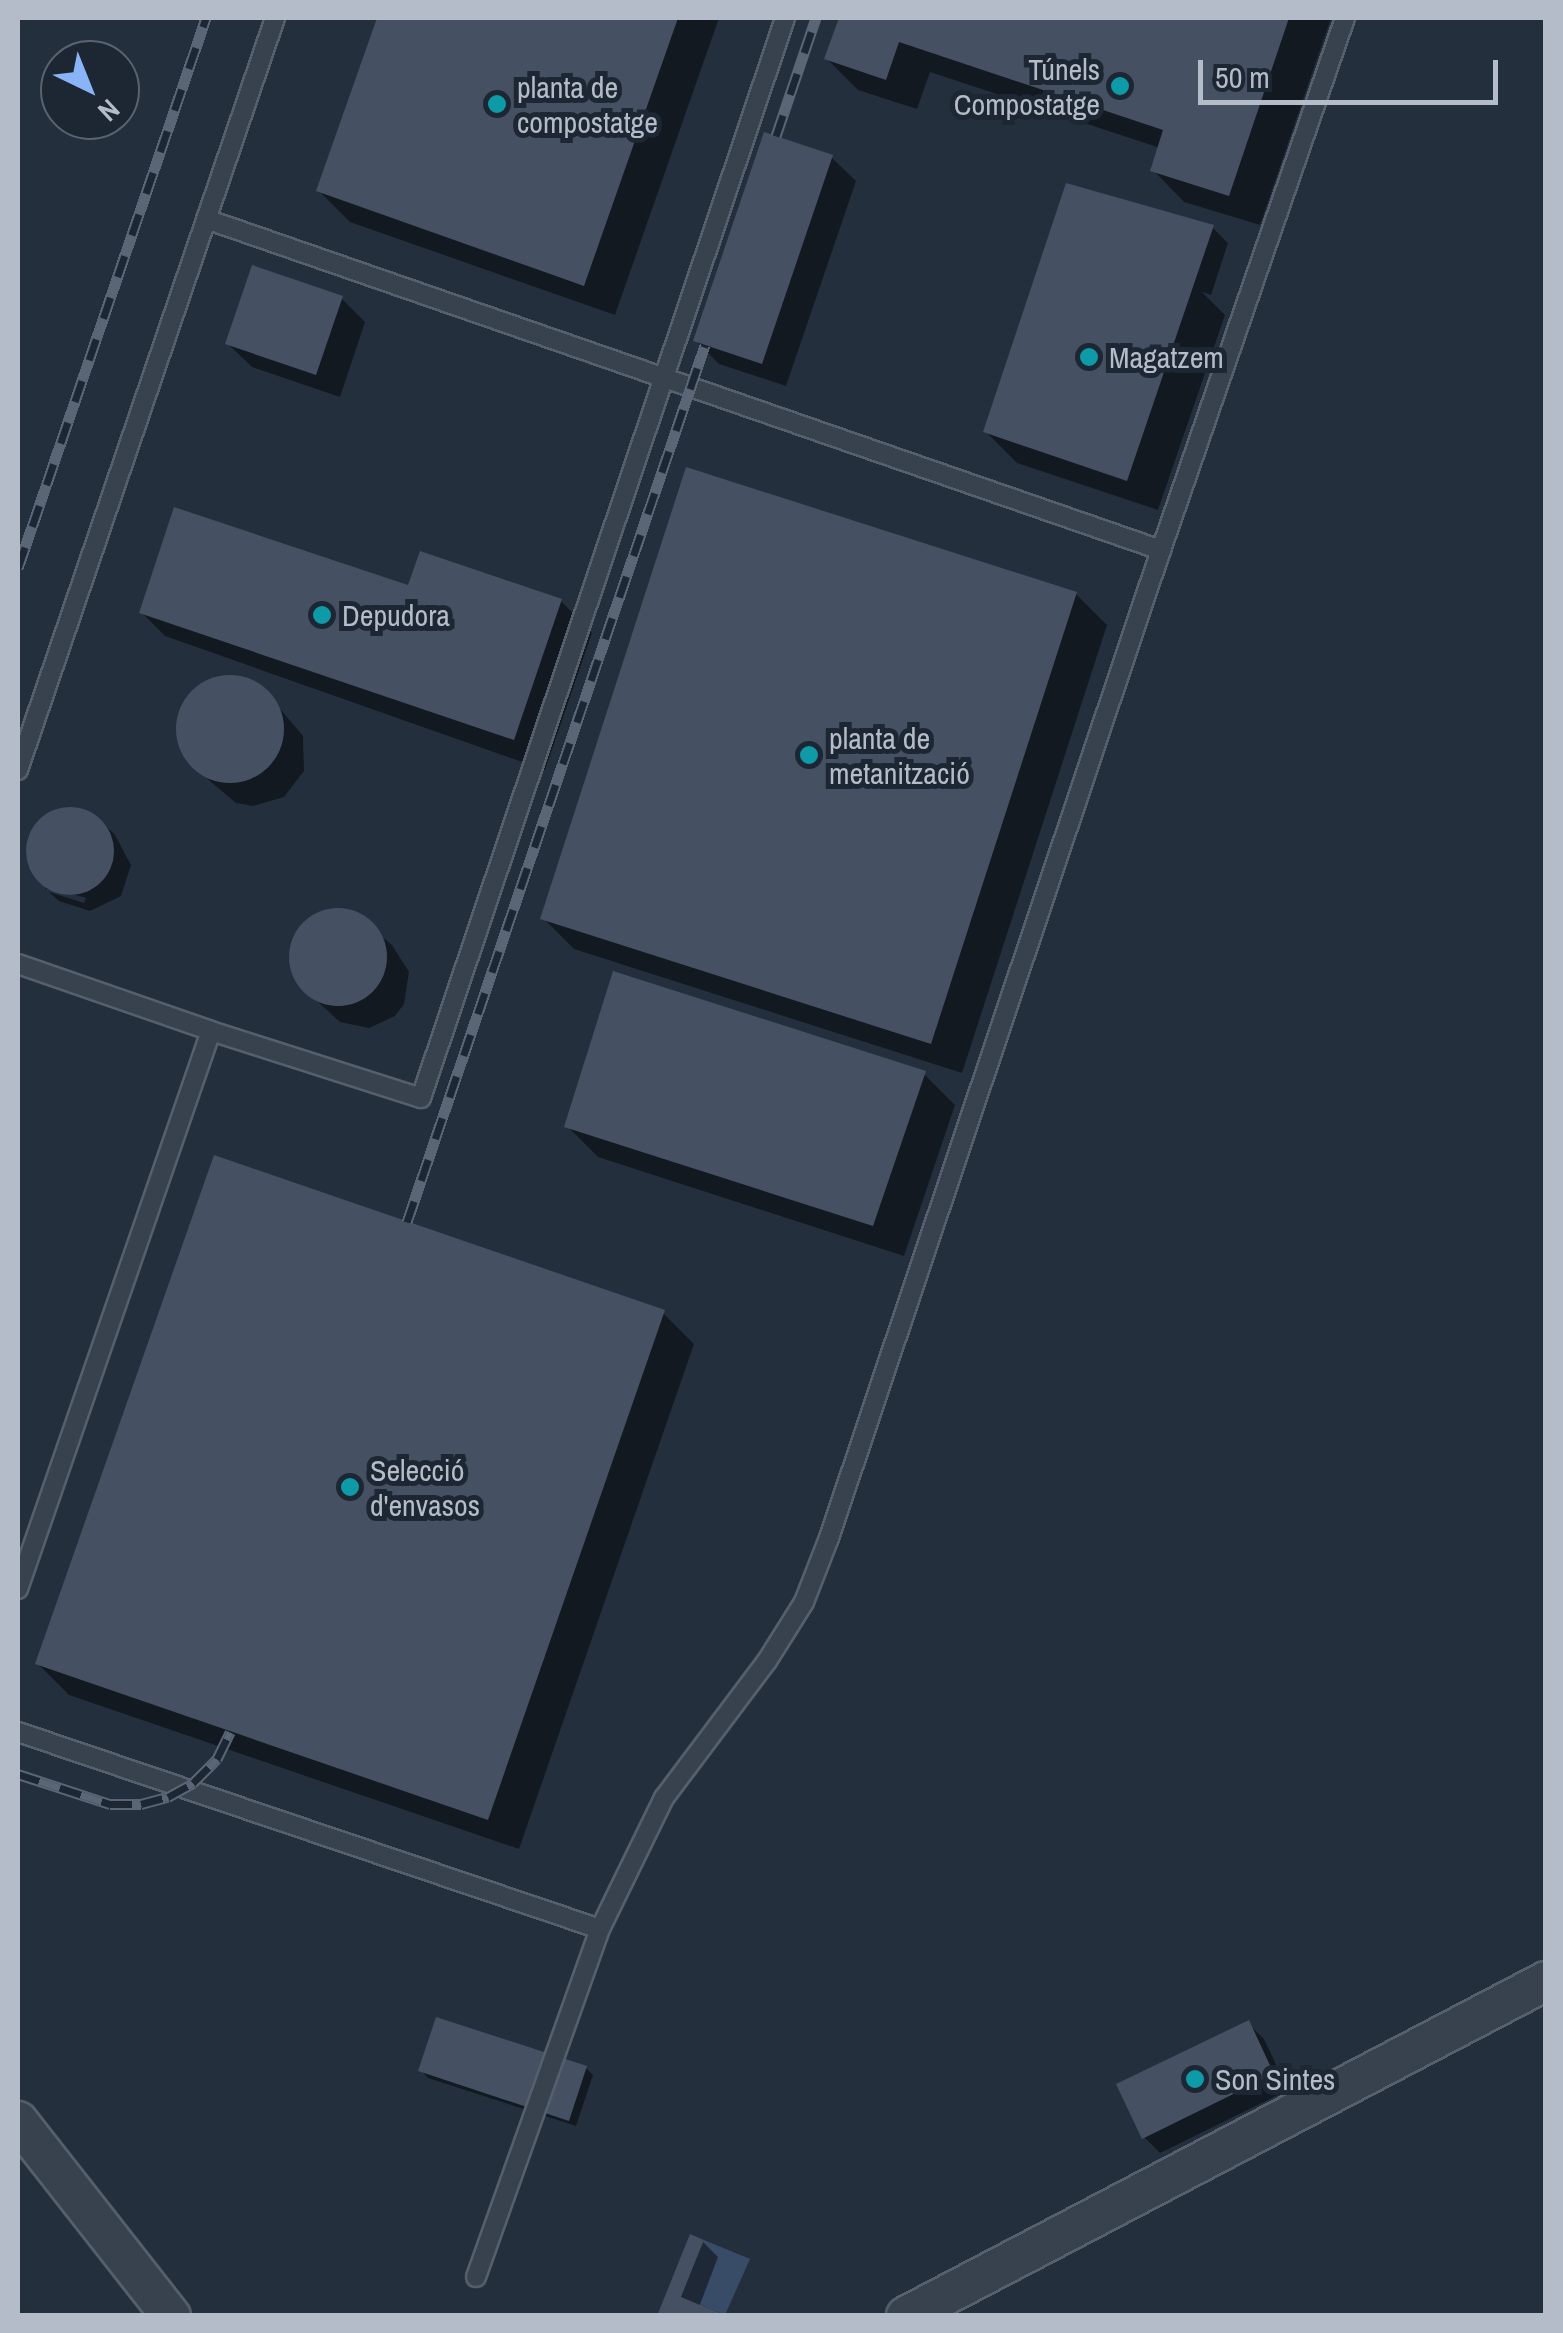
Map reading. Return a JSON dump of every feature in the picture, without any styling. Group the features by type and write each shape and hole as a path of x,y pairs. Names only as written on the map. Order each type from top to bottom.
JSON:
{"street":[{"path":"906,2316 1546,1981"},
{"path":"18,2121 171,2316"}],"lane":[{"path":"18,770 275,18"},
{"path":"18,964 421,1098 785,18"},
{"path":"476,2277 600,1929 664,1798 767,1661 804,1602 1160,550 1345,18"},
{"path":"206,218 1160,550"},
{"path":"18,1589 211,1031"},
{"path":"18,1732 600,1929"}],"water":[{"path":"704,2240 750,2259 725,2315 681,2297"}],"building":[{"name":"planta de compostatge","path":"377,18 678,18 584,286 316,191"},
{"name":"Túnels Compostatge","path":"839,18 1289,18 1229,196 1150,171 1163,130 899,42 886,80 824,59"},
{"path":"764,132 833,155 762,364 693,341"},
{"name":"Magatzem","path":"1066,183 1214,225 1127,481 983,432"},
{"path":"252,265 343,296 316,375 225,344"},
{"name":"planta de metanització","path":"686,467 1077,592 931,1044 540,919"},
{"path":"174,507 408,585 420,551 562,599 514,740 139,613"},
{"path":"230,675 251,679 268,691 280,708 284,729 280,750 268,767 251,779 230,783 209,779 192,767 180,750 176,729 180,708 192,691 209,679"},
{"path":"70,807 87,810 101,820 111,834 111,868 101,882 87,892 70,895 53,892 39,882 29,868 26,851 29,834 39,820 53,810"},
{"path":"338,908 357,912 372,923 383,938 387,957 383,976 372,991 357,1002 338,1006 319,1002 304,991 293,976 289,957 293,938 304,923 319,912"},
{"path":"613,971 926,1071 873,1226 564,1127"},
{"name":"Selecció d'envasos","path":"214,1155 665,1310 488,1820 35,1664"},
{"path":"436,2017 587,2066 569,2121 418,2071"},
{"name":"Son Sintes","path":"1249,2020 1274,2074 1142,2139 1116,2084"},
{"path":"690,2234 704,2240 681,2297 727,2316 657,2316"}],"railway":[{"path":"18,568 206,18"},
{"path":"776,136 816,18"},
{"path":"407,1222 705,345"},
{"path":"18,1774 110,1804 141,1804 168,1797 193,1783 217,1759 230,1732"}],"place":[{"name":"Túnels Compostatge","path":"1120,86"},
{"name":"planta de compostatge","path":"497,104"},
{"name":"Magatzem","path":"1089,357"},
{"name":"Depudora","path":"322,615"},
{"name":"planta de metanització","path":"809,755"},
{"name":"Selecció d'envasos","path":"350,1487"},
{"name":"Son Sintes","path":"1195,2079"}]}
